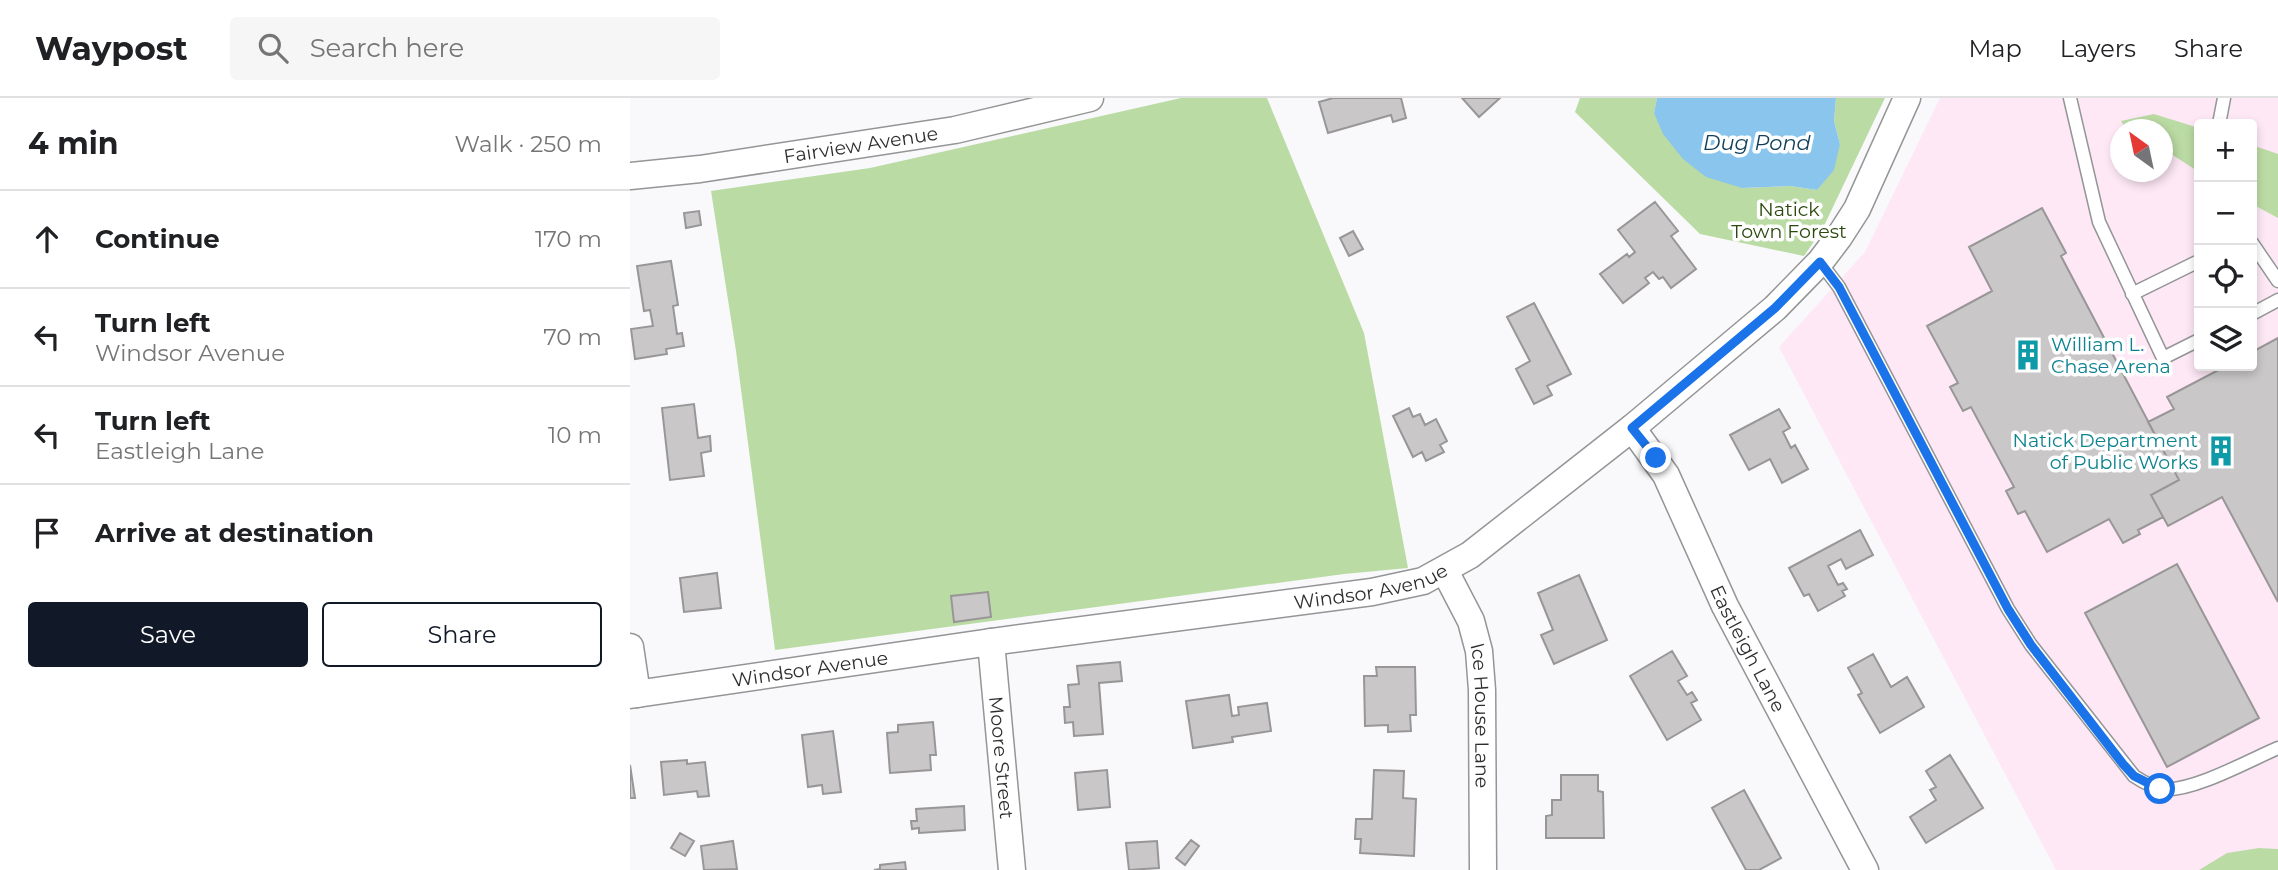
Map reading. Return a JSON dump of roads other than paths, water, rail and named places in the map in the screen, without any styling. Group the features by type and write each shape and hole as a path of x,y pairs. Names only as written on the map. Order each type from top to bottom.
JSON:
{"street":[{"name":"Fairview Avenue","path":"630,176 700,169 955,130 1090,98"},
{"name":"Windsor Avenue","path":"634,694 991,642 1372,592 1423,581 1446,571 1632,428 1767,315 1820,262 1857,209 1908,98"},
{"name":"Eastleigh Lane","path":"1632,428 1666,475 1725,606 1865,870"},
{"name":"Ice House Lane","path":"1446,571 1472,621 1479,651 1482,690 1483,870"},
{"name":"Moore Street","path":"991,642 1012,870"},
{"path":"630,647 634,694"}],"lane":[{"path":"2070,98 2099,222 2163,358 2194,342"},
{"path":"2220,119 2224,98"},
{"path":"2253,245 2278,281"},
{"path":"1820,262 1839,287 2019,627 2134,776 2160,789 2174,790 2192,785 2278,748"},
{"path":"2132,294 2194,263"},
{"path":"2257,311 2278,300"}],"water":[{"name":"Dug Pond","path":"1657,98 1836,98 1834,121 1840,144 1834,170 1817,190 1790,186 1742,188 1706,177 1683,159 1663,134 1654,113"}],"place":[{"name":"William L. Chase Arena","path":"2028,355"},
{"name":"Natick Department of Public Works","path":"2221,451"}],"park label":[{"name":"Natick Town Forest","path":"1789,220"}]}
